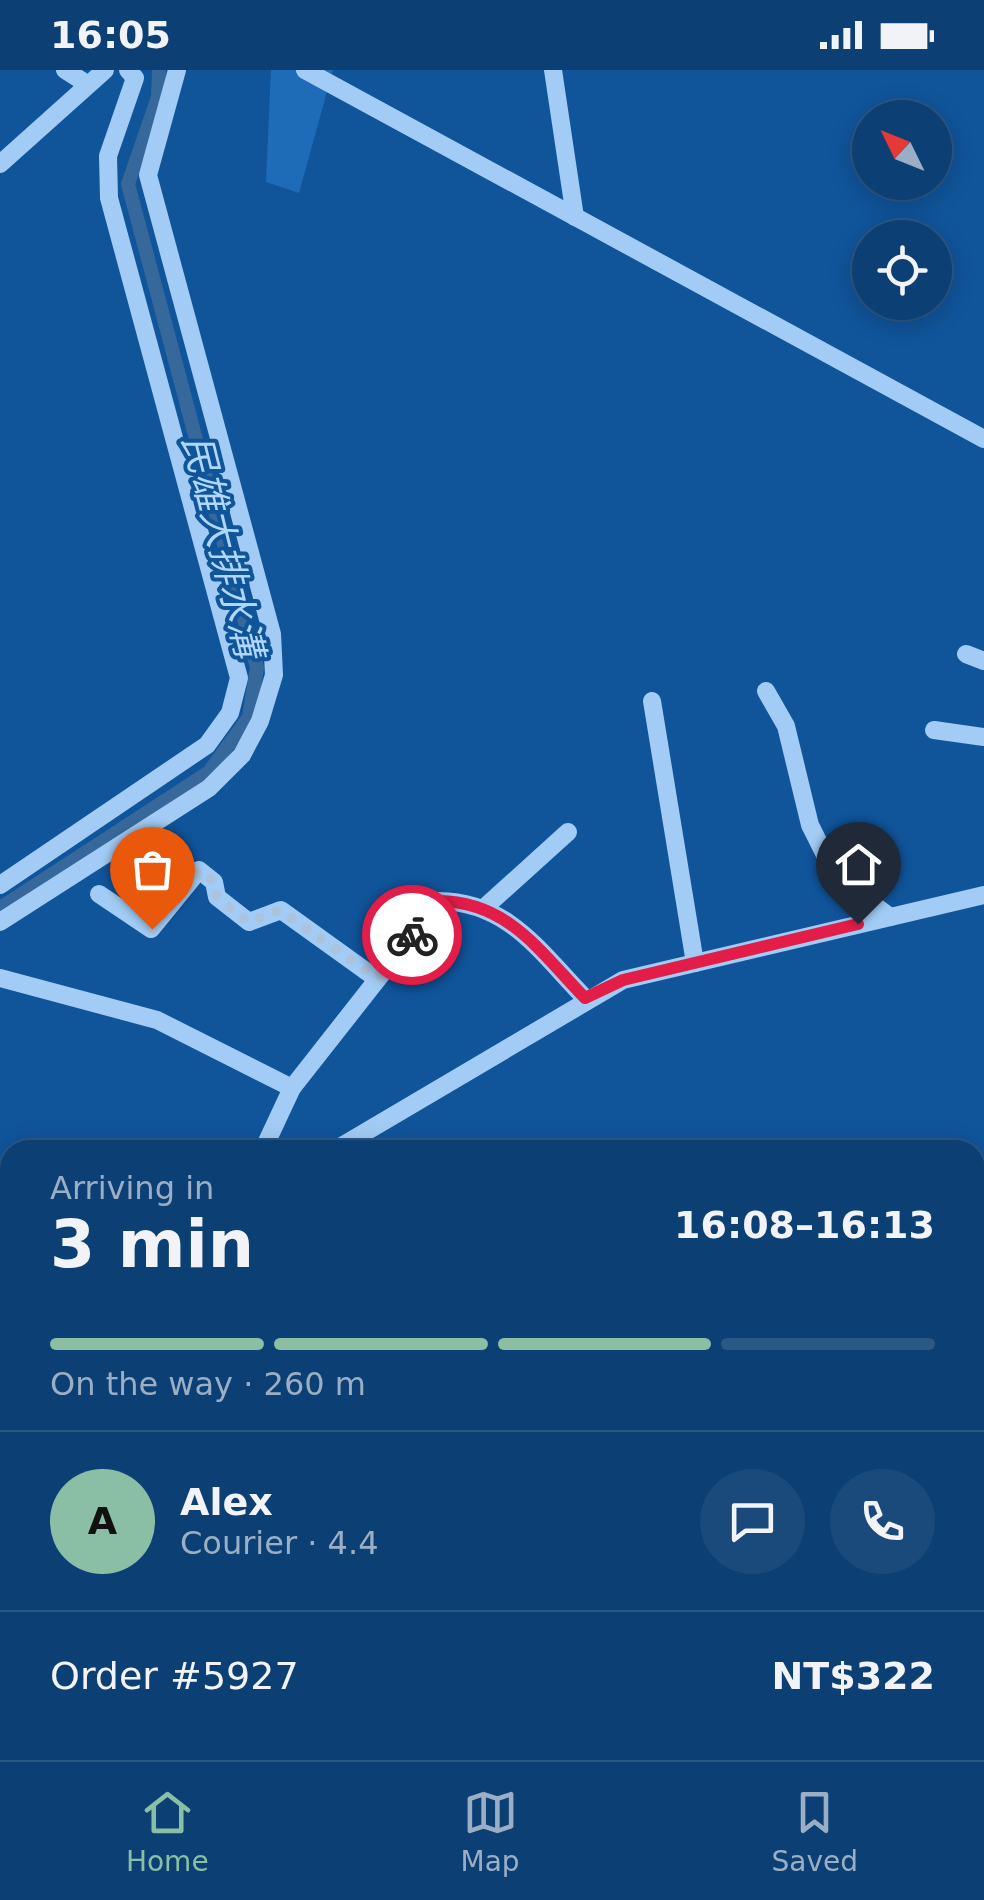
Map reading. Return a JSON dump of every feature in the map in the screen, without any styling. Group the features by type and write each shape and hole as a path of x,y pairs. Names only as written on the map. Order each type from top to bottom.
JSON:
{"street":[{"path":"66,70 87,84"},
{"path":"0,164 105,70"},
{"path":"0,885 207,745 230,713 239,678 109,198 108,156 135,78 128,70"},
{"path":"0,922 209,788 242,755 260,722 274,675 272,634 148,174 176,70"},
{"path":"305,70 984,439"},
{"path":"553,70 575,217"},
{"path":"766,691 786,726 810,825 828,861 850,888 890,916"},
{"path":"652,702 695,962"},
{"path":"934,730 984,737"},
{"path":"484,908 568,832"},
{"path":"99,894 152,929 200,870 214,882 217,897 248,922 280,910 377,978"},
{"path":"351,1140 585,998 623,980 981,895 984,875"},
{"path":"268,1140 292,1088 439,901 468,901 504,916 585,998"},
{"path":"0,978 156,1020 292,1088"}],"shaded area":[{"path":"271,70 333,70 299,193 266,182"}],"waterway":[{"name":"民雄大排水溝","path":"0,908 209,772 249,717 257,668 128,184 158,97 159,70"}],"way so far":[{"path":"152,929 200,870 214,882 217,897 248,922 280,910 377,978 412,935"}],"route":[{"path":"412,935 439,901 468,901 504,916 585,998 623,980 858,924"}]}
